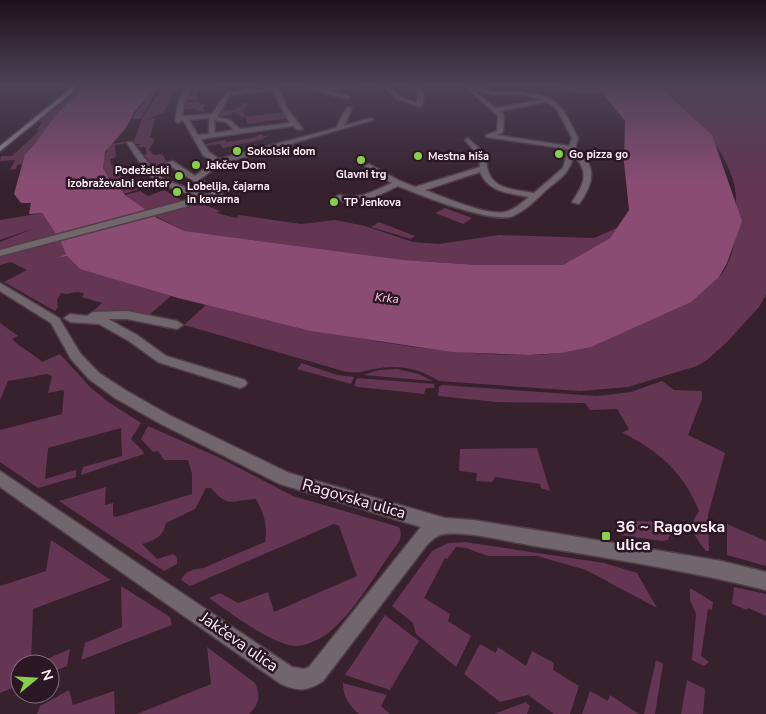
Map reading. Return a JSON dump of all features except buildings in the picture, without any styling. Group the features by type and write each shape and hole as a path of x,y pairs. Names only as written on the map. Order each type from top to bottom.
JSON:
{"main road":[{"path":"0,149 38,117"}],"street":[{"path":"181,119 209,117"},
{"path":"212,135 210,124 214,117"},
{"path":"215,117 228,120 239,132"},
{"path":"291,117 295,124 314,136"},
{"path":"339,129 345,117"},
{"path":"196,180 218,162 252,151 370,120 366,117"},
{"path":"501,117 500,132 488,136 571,149 578,154 589,179 587,186 576,202"},
{"path":"369,166 399,183 448,203 498,215 516,211 566,169 575,138 566,117"},
{"path":"181,119 198,137 206,153 218,162"},
{"path":"198,137 295,124"},
{"path":"468,140 484,159 483,170 487,178 497,188 535,196"},
{"path":"130,143 149,170 162,182 208,198"},
{"path":"0,253 219,194 170,163"},
{"path":"418,190 471,171 483,170"},
{"path":"339,197 347,201 358,200 399,183"},
{"name":"Ragovska ulica","path":"0,286 62,320 75,356 94,376 120,394 164,419 286,479 445,526 473,528 570,544 721,570 766,581"},
{"path":"62,320 127,315 177,325"},
{"path":"62,320 102,321 132,338 162,359 240,383"},
{"name":"Jakčeva ulica","path":"0,478 288,677 306,680 316,674 323,666 420,540 430,530 445,526"}],"shaded area":[{"path":"43,117 54,117 34,145 25,154 22,164 17,165 16,169 10,170 15,160 0,161 1,156 12,156 39,131 37,130 42,122 37,122"},
{"path":"143,117 158,118 155,119 150,137 155,139 149,150 154,155 162,154 169,165 162,167 164,170 161,171 174,181 158,173 144,155 147,154 145,147 137,147 141,144 135,144 134,141"},
{"path":"244,117 288,118 247,124"},
{"path":"692,117 766,117 766,295 759,307 727,342 707,360 697,366 628,387 580,391 439,381 416,370 400,367 356,372 343,371 184,325 206,305 326,332 447,351 488,354 548,354 566,352 598,343 630,329 716,280 728,264 735,236 736,193 729,169 722,155 704,130"},
{"path":"262,134 264,136 271,135 263,138 265,139 223,148 220,144 206,146 206,144 225,140 226,142 253,138"},
{"path":"129,141 128,143 115,145 116,157 110,159 111,165 122,163 126,170 119,172 124,179 132,178 142,188 124,194 105,172 103,161 111,144"},
{"path":"164,190 183,201 146,211 125,195 140,191 148,196"},
{"path":"201,203 220,211 217,213 236,218 239,215 301,224 335,220 365,226 413,242 439,244 499,235 594,238 617,228 610,238 563,265 478,265 404,260 185,231 153,215"},
{"path":"445,208 472,218 463,224 435,213"},
{"path":"42,213 57,235 0,250 0,242 35,228 0,240 0,220"},
{"path":"379,222 415,236 411,239 371,227"},
{"path":"60,240 66,254 56,259 67,256 79,268 171,296 149,315 121,312 91,313 102,303 82,297 84,294 81,293 61,293 57,300 58,307 55,311 4,282 27,270 11,262 0,265 0,257"},
{"path":"0,323 18,336 12,339 15,342 42,362 60,354 90,387 107,401 141,423 131,439 144,454 81,475 83,467 122,456 121,428 48,448 45,479 76,470 76,477 38,488 0,462 0,430 62,414 64,392 63,390 48,393 52,376 47,374 8,381 0,400"},
{"path":"302,363 337,375 354,377 351,384 297,369"},
{"path":"397,369 419,374 432,381 363,375 379,370"},
{"path":"357,378 434,384 434,388 426,388 424,394 358,387 354,386"},
{"path":"662,381 674,390 702,391 702,399 688,435 725,453 708,515 709,551 706,551 694,534 692,526 699,511 686,486 669,464 635,439 622,433 629,429 617,409 590,410 585,403 496,402 438,396 439,387 442,385 597,396 631,392"},
{"path":"148,426 216,456 293,496 399,527 400,539 359,599 344,618 327,634 299,646 274,640 209,598 220,593 238,603 268,592 274,612 357,576 339,526 334,524 190,586 181,580 187,573 265,542 265,520 256,499 231,502 222,499 211,488 206,488 195,509 166,523 161,535 142,544 157,559 173,554 177,557 177,564 164,571 59,501 106,487 105,505 113,503 113,516 116,517 192,494 192,474 188,460 164,460 158,451 153,452 141,439"},
{"path":"537,448 550,491 541,488 540,484 495,477 492,482 476,481 477,473 459,471 460,449"},
{"path":"636,521 671,522 672,529 668,540 662,541 620,535 615,523"},
{"path":"727,524 766,541 766,566 727,555"},
{"path":"51,540 111,580 33,609 31,654 10,654 10,689 0,693 0,586 46,571"},
{"path":"465,542 604,563 637,573 657,608 586,570 537,556 488,556 466,548 456,547 447,559 445,558 424,598 450,614 448,621 471,636 456,667 416,634 413,623 392,606 432,551 448,543"},
{"path":"121,586 170,617 172,625 81,660 85,643 122,627"},
{"path":"734,587 766,594 766,616 748,608 747,610 732,604"},
{"path":"690,588 713,602 712,610 708,609 701,656 709,662 704,666 692,660 696,614 690,600"},
{"path":"385,615 419,641 390,690 345,675"},
{"path":"480,644 496,653 498,647 526,666 532,651 554,663 553,670 579,686 570,714 554,714 528,695 500,702 464,674"},
{"path":"207,647 255,683 258,700 249,714 137,714 211,684"},
{"path":"70,649 67,666 60,669 60,654 58,654"},
{"path":"656,660 663,664 655,714 644,714"},
{"path":"687,680 705,689 703,714 681,714"},
{"path":"343,683 387,695 381,706 390,714 359,714 347,700"},
{"path":"69,690 73,705 114,691 115,714 37,714 40,706 44,704 60,704 60,695"},
{"path":"590,691 608,701 610,695 639,714 582,714"},
{"path":"526,702 530,706 527,714 494,714"}],"water":[{"name":"Krka","path":"54,117 132,117 126,128 105,152 103,168 111,182 116,184 125,195 157,218 185,231 404,260 478,265 563,265 610,238 629,210 624,162 625,121 622,117 693,117 712,135 742,221 727,263 719,277 691,302 591,347 561,353 529,355 452,352 311,331 178,298 80,269 67,256 55,259 66,254 60,240 42,213 29,214 31,203 21,203 14,194 25,154 34,145"}],"place":[{"name":"Sokolski dom","path":"237,151"},
{"name":"Go pizza go","path":"559,154"},
{"name":"Mestna hiša","path":"418,156"},
{"name":"Glavni trg","path":"361,160"},
{"name":"Jakčev Dom","path":"196,165"},
{"name":"Podeželski izobraževalni center","path":"179,176"},
{"name":"Lobelija, čajarna in kavarna","path":"177,192"},
{"name":"TP Jenkova","path":"334,202"},
{"name":"36 ~ Ragovska ulica","path":"606,536"}]}
